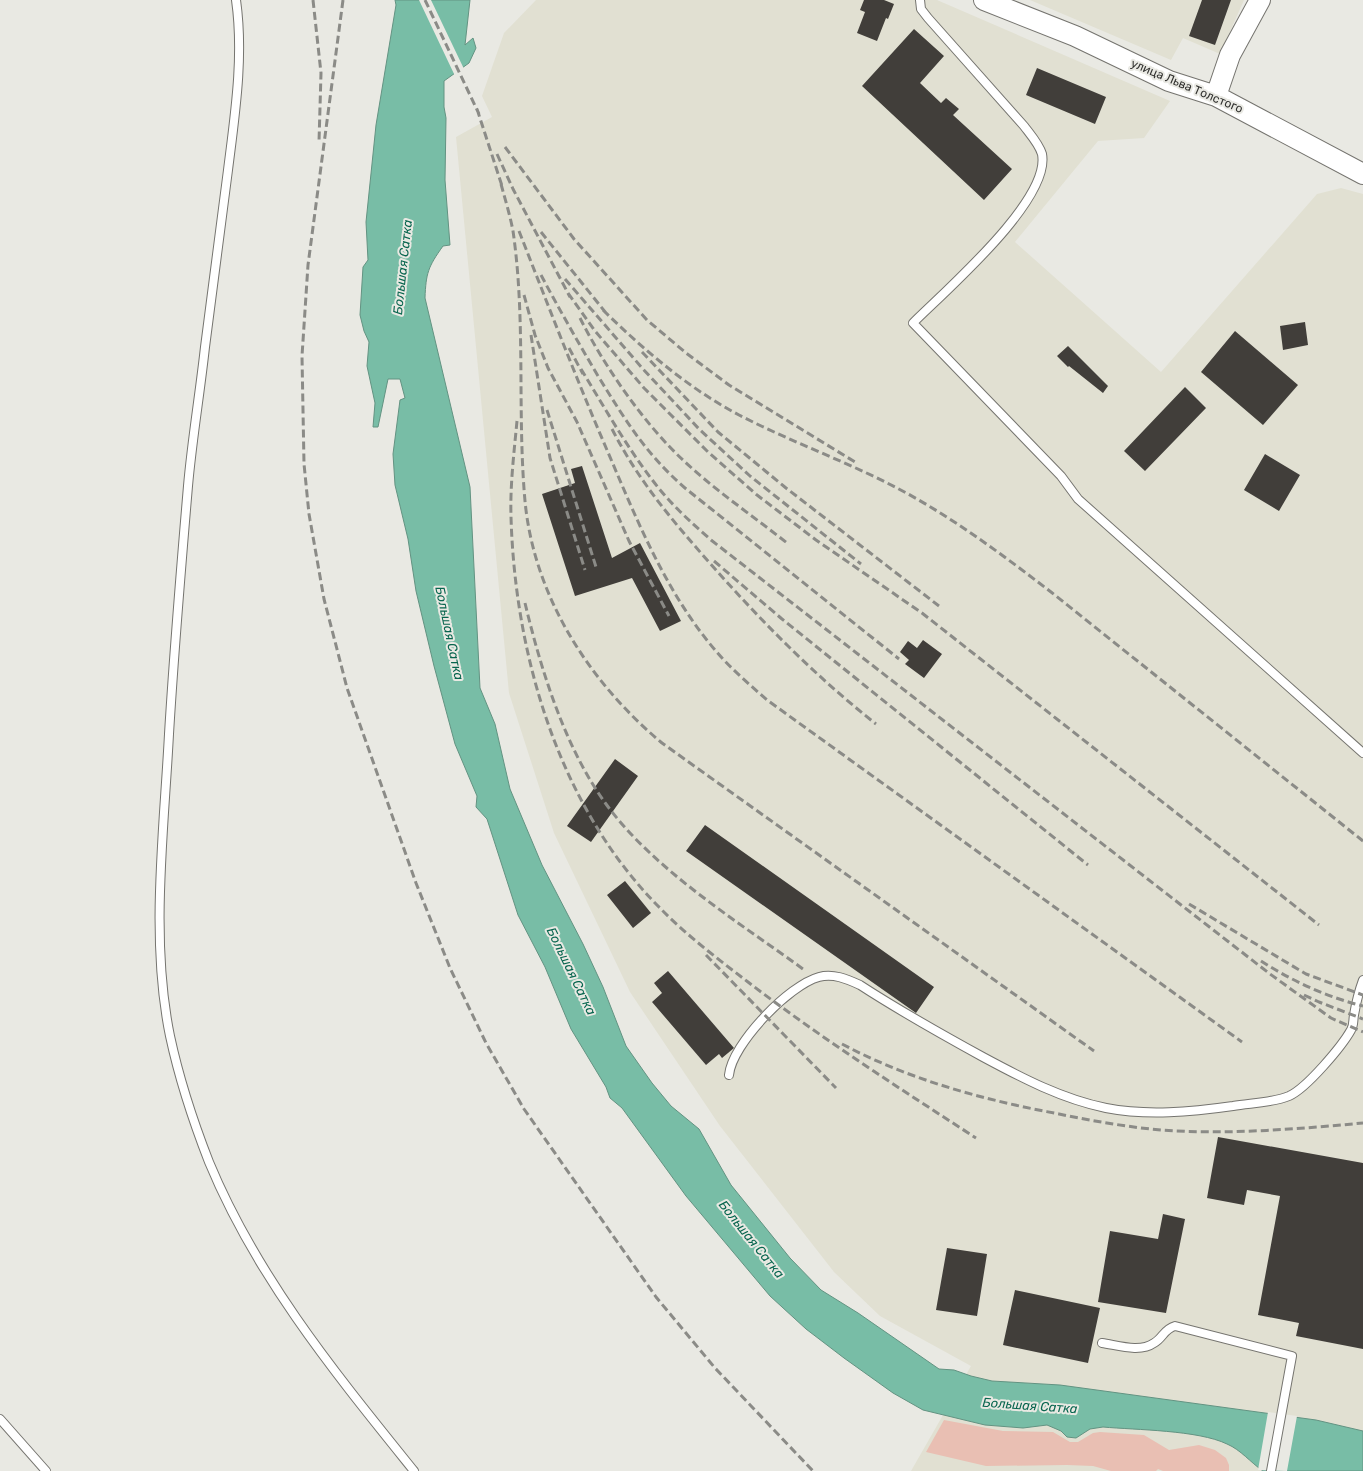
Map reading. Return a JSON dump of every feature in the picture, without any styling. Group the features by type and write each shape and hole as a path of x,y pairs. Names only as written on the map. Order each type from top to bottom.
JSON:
{"street":[{"name":"улица Льва Толстого","path":"984,0 1081,38 1169,80 1216,96 1363,174"},
{"path":"1216,96 1230,55 1260,0"}],"lane":[{"path":"236,0 238,49 235,111 188,484 175,645 161,881 160,936 163,985 169,1034 195,1124 210,1163 248,1242 285,1302 335,1373 414,1471"},
{"path":"920,0 921,8 928,18 1036,141 1042,154 1042,165 1040,177 1033,193 1019,213 987,248 913,322 1061,476 1078,499 1363,753"},
{"path":"729,1076 730,1068 737,1052 765,1016 799,987 811,980 829,975 848,979 860,984 930,1029 1018,1076 1056,1093 1084,1102 1107,1108 1156,1113 1221,1108 1268,1101 1291,1095 1303,1086 1343,1042 1352,1028 1358,994 1363,980"},
{"path":"1102,1342 1138,1348 1146,1347 1155,1343 1167,1328 1175,1326 1292,1356 1271,1471"},
{"path":"0,1420 46,1471"}],"shaded area":[{"path":"536,0 937,0 1170,101 1144,138 1098,141 1015,242 1161,372 1317,194 1341,188 1363,194 1363,1471 911,1471 971,1366 880,1316 834,1272 720,1126 630,992 554,833 509,693 456,137 492,117 482,96 504,33"},
{"path":"1030,0 1244,0 1220,54 1183,38 1171,60"},
{"path":"944,1420 1003,1431 1053,1432 1070,1442 1078,1442 1093,1433 1100,1432 1144,1435 1169,1450 1199,1445 1215,1450 1226,1458 1229,1465 1229,1471 1163,1471 1158,1469 1156,1471 1111,1471 1093,1466 1067,1465 986,1466 926,1452"}],"water":[{"name":"Большая Сатка","path":"395,0 470,0 465,45 473,38 476,48 469,63 444,81 444,107 446,118 445,180 450,245 443,246 431,265 427,276 425,298 470,487 480,688 495,724 510,789 542,865 583,944 603,987 626,1046 652,1083 671,1106 699,1129 731,1185 790,1258 821,1290 858,1313 939,1369 954,1370 992,1381 1060,1385 1316,1420 1363,1431 1363,1471 1263,1471 1241,1453 1227,1444 1215,1439 1184,1433 1103,1427 1090,1429 1076,1438 1067,1437 1061,1431 1047,1425 1023,1428 985,1425 923,1410 893,1393 844,1358 806,1329 770,1296 686,1196 622,1108 610,1098 606,1087 571,1029 545,967 518,915 487,819 476,807 477,796 455,744 416,591 408,539 395,485 393,454 400,400 405,398 400,379 388,379 378,427 373,427 375,403 367,366 369,342 364,331 360,315 363,267 368,260 366,222 376,125 396,5"}],"pier":[{"path":"419,0 431,0 464,69 455,76"},
{"path":"1268,1412 1297,1416 1287,1471 1258,1470"}],"building":[{"path":"864,0 884,0 894,4 888,19 886,18 877,41 857,33 865,12 860,10"},
{"path":"1202,0 1231,0 1215,45 1189,36"},
{"path":"914,29 944,56 920,83 941,103 946,98 959,109 953,115 1012,169 984,200 862,86"},
{"path":"1037,68 1106,97 1095,124 1026,95"},
{"path":"1305,322 1308,345 1283,350 1280,326"},
{"path":"1235,331 1298,385 1263,425 1201,372"},
{"path":"1068,346 1108,386 1103,393 1069,366 1068,367 1057,356"},
{"path":"1185,387 1206,408 1145,471 1124,451"},
{"path":"1265,454 1300,475 1279,511 1244,490"},
{"path":"582,466 612,558 640,543 681,621 660,631 632,578 575,596 542,494 575,483 571,469"},
{"path":"923,640 942,654 924,678 905,664 909,660 900,652 908,641 917,648"},
{"path":"615,759 638,776 591,842 567,826"},
{"path":"705,825 934,987 916,1013 686,851"},
{"path":"625,881 651,913 633,928 607,895"},
{"path":"668,971 734,1048 722,1058 719,1054 706,1065 652,1002 662,993 654,983"},
{"path":"1218,1137 1363,1163 1363,1349 1296,1336 1299,1323 1258,1315 1280,1196 1247,1190 1244,1205 1207,1198"},
{"path":"1163,1214 1185,1219 1166,1313 1098,1302 1110,1231 1158,1239"},
{"path":"947,1248 987,1254 977,1316 936,1310"},
{"path":"1015,1290 1100,1308 1088,1363 1003,1345"}],"railway":[{"path":"313,0 321,73 319,142"},
{"path":"343,0 308,265 302,356 304,464 309,514 324,599 347,688 416,883 450,968 486,1043 524,1109 656,1297 715,1368 813,1471"},
{"path":"425,0 479,114"},
{"path":"477,109 503,189"},
{"path":"505,147 574,239 647,320 686,353 729,385 855,462"},
{"path":"497,154 513,189 570,297"},
{"path":"501,184 513,231 517,265 523,467 525,501 531,536 540,571 553,604 570,636 589,665 611,693 662,743 1094,1051"},
{"path":"519,231 584,396 641,528 681,604 721,657 767,700 1242,1042"},
{"path":"541,232 606,313"},
{"path":"541,275 608,392 627,422 658,462 685,488 899,659"},
{"path":"565,279 643,369 699,429 750,476 861,564"},
{"path":"568,293 595,331 644,388 708,452 757,495 816,540 922,613 1319,925"},
{"path":"524,295 535,335 548,368 577,422 629,541 669,616"},
{"path":"603,310 667,367 702,393 720,404 761,426 895,487 952,520 986,543 1051,592 1363,841"},
{"path":"580,318 601,356 626,394 640,413 669,446 709,483 787,543"},
{"path":"531,335 550,458 585,570"},
{"path":"569,348 583,374"},
{"path":"642,352 718,432 786,488 939,606"},
{"path":"581,369 619,431 650,477 673,504 711,540 1270,974 1331,1018 1363,1032"},
{"path":"547,410 596,567"},
{"path":"517,421 512,481 511,517 514,570 522,623 533,675 549,727 570,777 595,824 625,868 660,908 680,928 748,982 804,1023 860,1062 976,1138"},
{"path":"612,429 622,448 656,498 681,530 728,583 788,646 831,686 876,724"},
{"path":"714,561 782,619 1088,865"},
{"path":"525,603 531,629 556,708 578,758 591,782 606,804 626,828 672,873 724,913 803,969"},
{"path":"1189,904 1306,974 1363,995"},
{"path":"706,955 836,1088"},
{"path":"1261,961 1310,988 1363,1006"},
{"path":"1304,995 1363,1019"},
{"path":"842,1044 894,1068 975,1095 1084,1119 1123,1125 1161,1130 1236,1132 1363,1123"}]}
